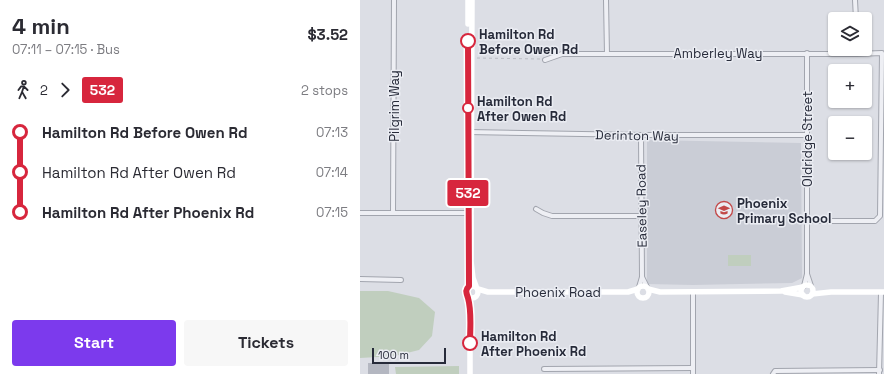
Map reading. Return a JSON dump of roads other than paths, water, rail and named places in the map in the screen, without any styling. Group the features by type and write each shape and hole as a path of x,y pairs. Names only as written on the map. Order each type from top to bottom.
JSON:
{"main road":[{"path":"468,0 470,213 474,287 477,296 470,310"},
{"path":"470,132 472,0"},
{"path":"647,291 643,298 638,296 638,288 642,286 647,291 693,292 781,291 807,285 812,290 831,292 883,293"},
{"path":"470,374 470,310 466,291 474,287"},
{"name":"Phoenix Road","path":"474,287 488,292 628,292 638,288"},
{"path":"803,287 801,291 803,295"},
{"path":"781,291 807,297 812,290"},
{"name":"Phoenix Road","path":"468,296 473,298 488,292"},
{"name":"Phoenix Road","path":"628,292 638,296"}],"street":[{"name":"Pilgrim Way","path":"393,213 394,0"},
{"path":"606,0 607,54"},
{"path":"855,0 856,12"},
{"name":"Amberley Way","path":"807,221 875,220 880,216 882,52 872,52"},
{"name":"Oldridge Street","path":"803,287 807,274 806,53"},
{"name":"Amberley Way","path":"545,60 562,54 828,53"},
{"name":"Derinton Way","path":"470,132 641,136 806,136"},
{"name":"Easeley Road","path":"641,136 642,277 647,291"},
{"path":"536,209 552,216 641,216"},
{"path":"360,213 470,213"},
{"name":"Oldridge Street","path":"807,274 812,290"},
{"name":"Easeley Road","path":"638,288 642,277"},
{"path":"360,279 402,280"},
{"path":"693,292 693,374"},
{"path":"773,374 775,371 880,372 883,293"},
{"path":"544,369 693,368"}],"place":[{"name":"Hamilton Rd Before Owen Rd","path":"468,41"},
{"name":"Hamilton Rd After Owen Rd","path":"468,108"},
{"name":"Phoenix Primary School","path":"724,210"},
{"name":"Hamilton Rd After Phoenix Rd","path":"470,343"}]}
